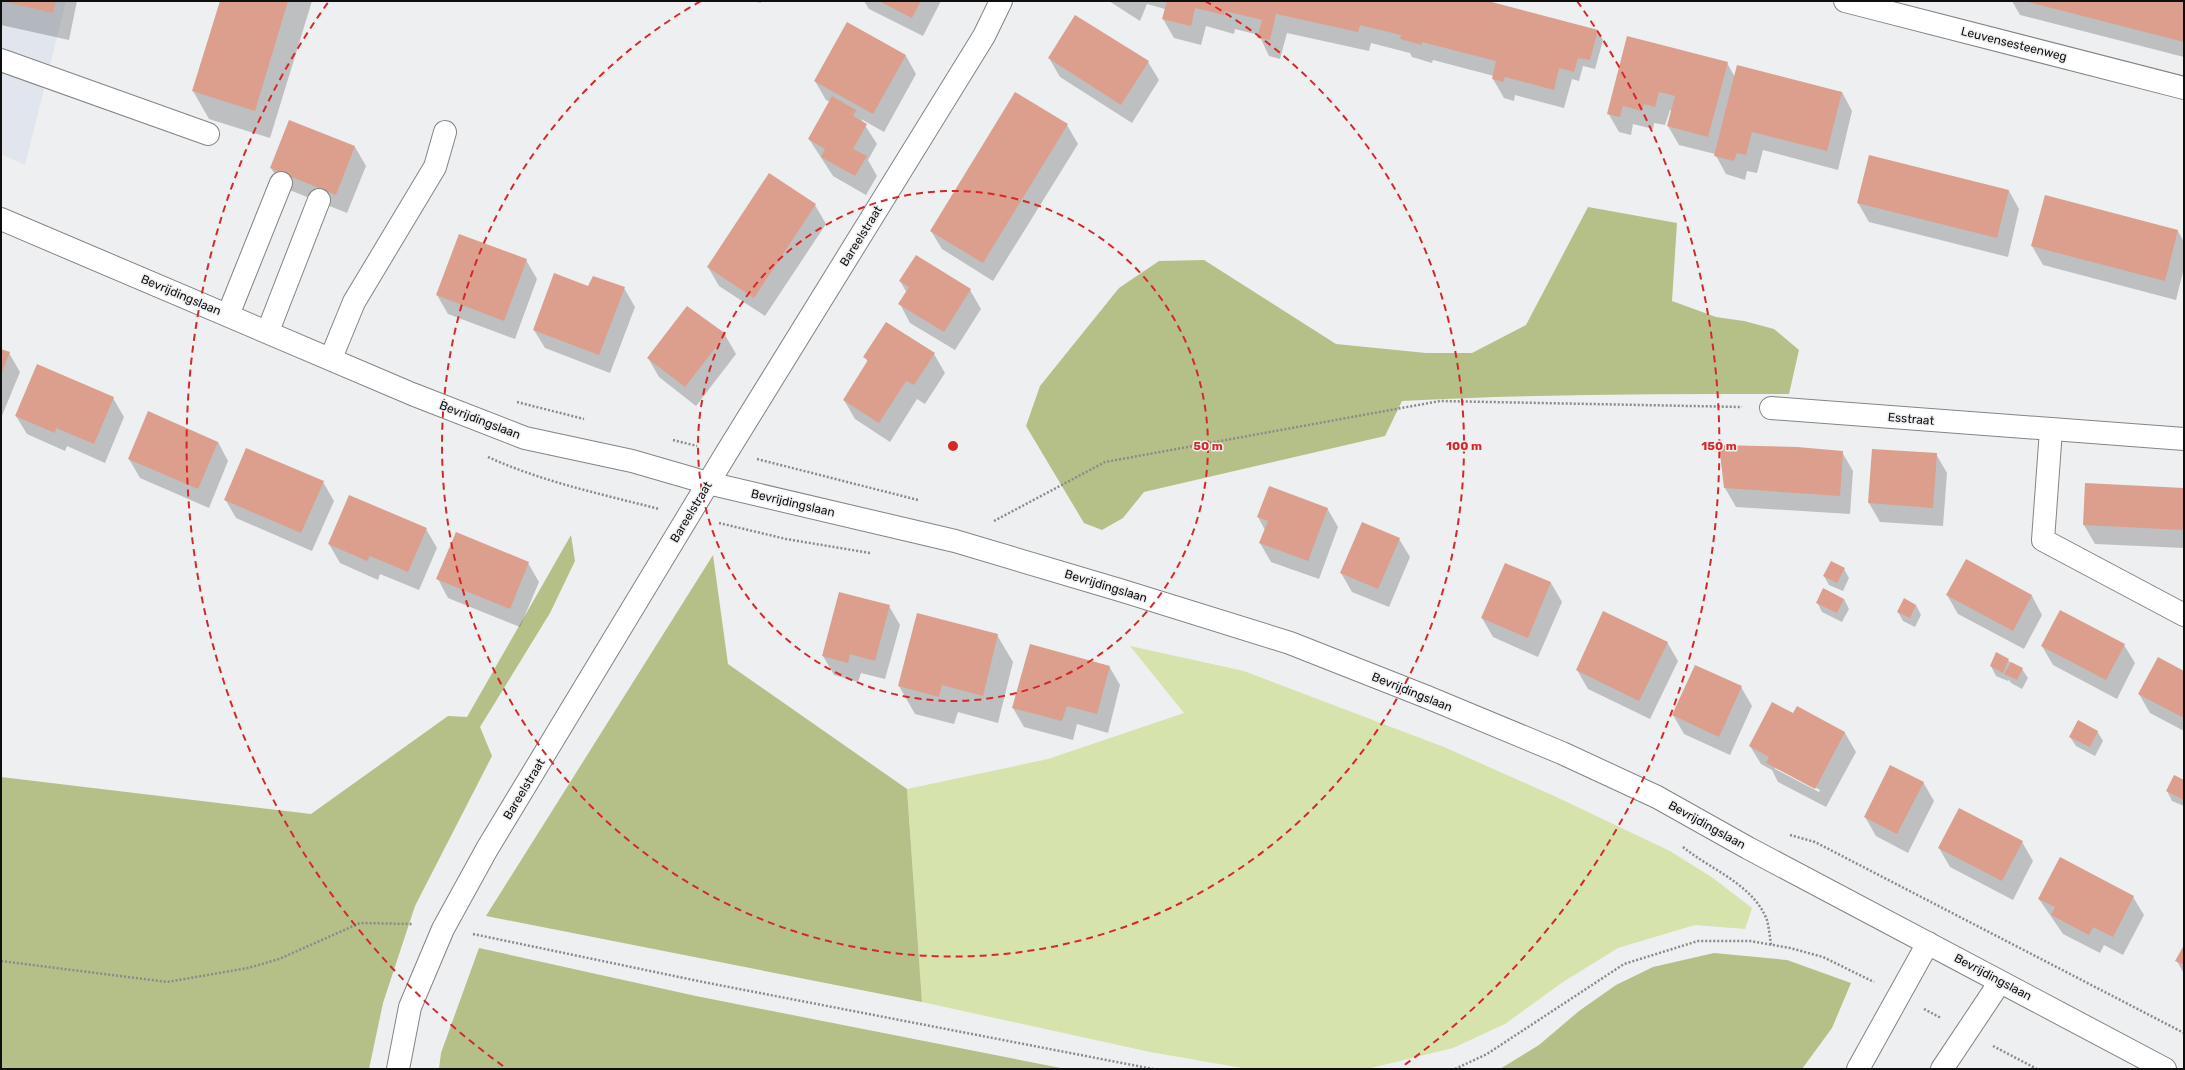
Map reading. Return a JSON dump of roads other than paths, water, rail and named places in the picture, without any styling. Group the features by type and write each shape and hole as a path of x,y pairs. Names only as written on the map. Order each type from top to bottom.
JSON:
{"main road":[{"name":"Bareelstraat","path":"398,1069 410,1007 443,929 487,849 708,483 984,36 1001,1"},
{"name":"Leuvensesteenweg","path":"1845,1 2184,88"},
{"path":"1,60 208,134"},
{"path":"331,358 354,302 435,167 445,132"},
{"path":"228,315 281,183"},
{"path":"268,331 319,200"},
{"name":"Bevrijdingslaan","path":"1,219 268,331 412,394 525,438 632,461 708,483 955,541 1123,591 1290,644 1426,697 1562,754 1657,797 1748,848 2165,1069"},
{"name":"Esstraat","path":"1771,408 2050,430 2184,438"},
{"path":"2050,430 2043,540 2184,615"},
{"path":"1858,1069 1928,943"},
{"path":"1942,1069 2000,982"}]}
